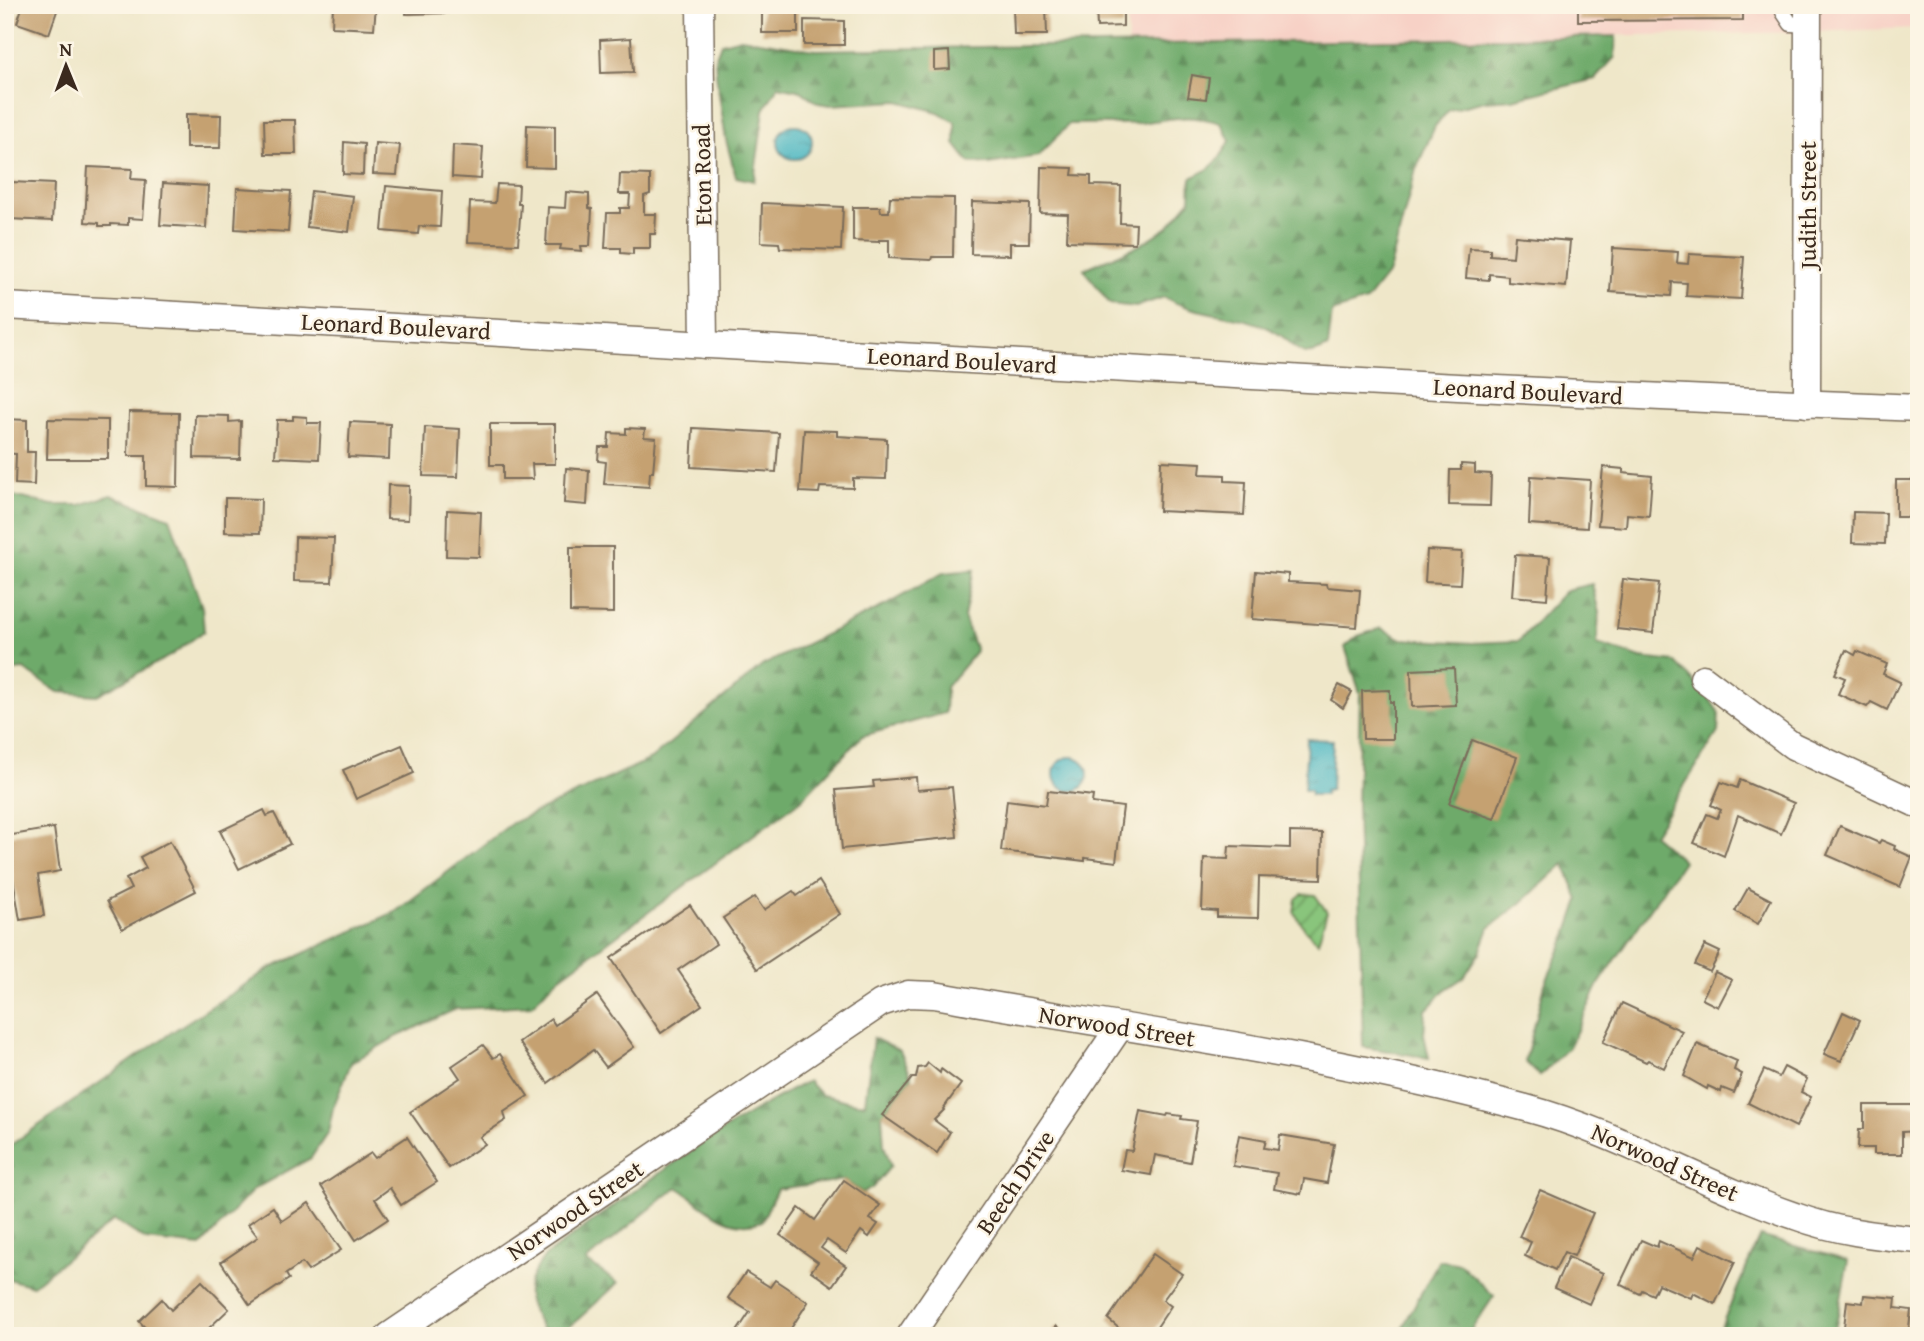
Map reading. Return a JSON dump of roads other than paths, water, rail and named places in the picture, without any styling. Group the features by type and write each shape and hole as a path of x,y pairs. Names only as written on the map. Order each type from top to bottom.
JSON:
{"street":[{"name":"Eton Road","path":"701,5 704,345"},
{"name":"Judith Street","path":"1807,404 1808,15"},
{"name":"Leonard Boulevard","path":"5,306 369,324 1642,397 1919,408"},
{"path":"1703,678 1793,747 1919,805"},
{"name":"Norwood Street","path":"389,1336 881,1003 908,995 934,995 1267,1051 1337,1064 1526,1108 1576,1123 1643,1150 1725,1190 1797,1217 1858,1234 1919,1240"},
{"name":"Beech Drive","path":"910,1336 1119,1028"}],"lane":[{"path":"1783,5 1783,12 1791,24 1808,15"}],"water":[{"path":"795,125 807,130 812,142 807,154 795,159 783,154 778,142 783,130"},
{"path":"1307,739 1333,740 1331,790 1325,791 1325,795 1311,795 1310,790 1304,790"},
{"path":"1071,757 1083,762 1088,774 1083,786 1071,791 1059,786 1054,774 1059,762"}]}
